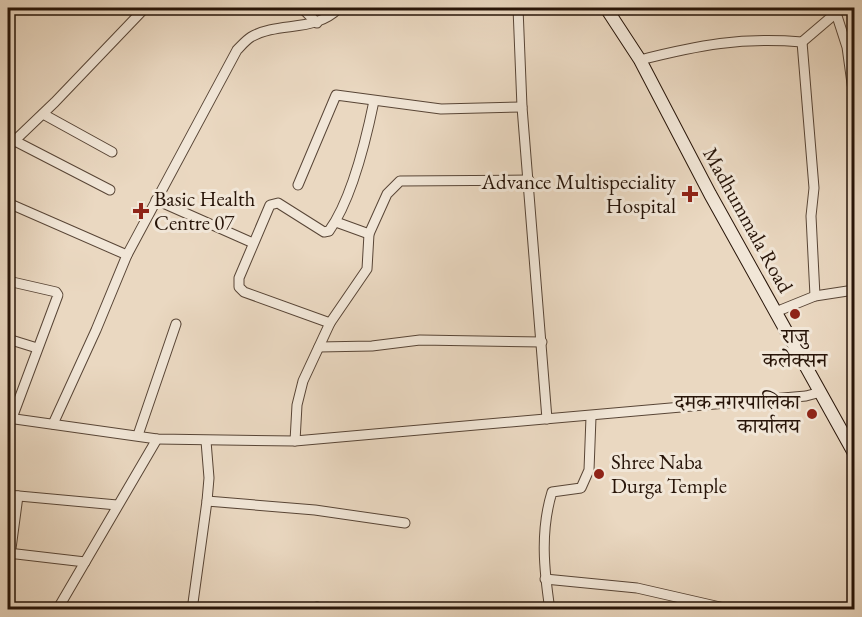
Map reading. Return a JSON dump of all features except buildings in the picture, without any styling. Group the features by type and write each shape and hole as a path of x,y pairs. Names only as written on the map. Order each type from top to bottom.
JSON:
{"street":[{"path":"8,15 11,8"},
{"path":"110,190 11,144 44,114 145,8"},
{"path":"302,8 317,23"},
{"path":"53,424 127,255 237,50 251,37 270,31 317,23 339,8"},
{"path":"518,8 522,107 547,418"},
{"name":"Madhummala Road","path":"606,8 640,60 710,194 778,311 855,453"},
{"path":"822,8 836,10"},
{"path":"640,60 694,46 758,38 802,42 836,10"},
{"path":"836,10 851,47 855,98"},
{"path":"802,42 814,188 811,216 815,296"},
{"path":"298,185 336,95 441,109 522,107"},
{"path":"330,323 244,292 239,287 239,278 270,205 278,203 324,232 329,231 336,222 366,140 375,101"},
{"path":"44,114 112,152"},
{"path":"295,441 297,405 303,381 330,323 367,269 369,234 387,194 400,182 529,180"},
{"path":"156,200 253,243"},
{"path":"8,203 127,255"},
{"path":"336,222 369,234"},
{"path":"8,292 9,281 56,292 58,296 10,418 157,439 295,441 547,418 591,417 806,396 821,392"},
{"path":"778,311 815,296 855,290"},
{"path":"138,435 176,324"},
{"path":"8,339 37,348"},
{"path":"319,347 372,346 420,340 542,342"},
{"path":"549,609 545,579 545,515 552,492 581,488 589,470 591,417"},
{"path":"57,609 157,439"},
{"path":"192,609 197,585 209,478 206,441"},
{"path":"8,495 117,505"},
{"path":"8,571 18,496"},
{"path":"207,501 315,510 405,524"},
{"path":"9,553 86,562"},
{"path":"545,579 637,588 733,609"},
{"path":"310,609 317,606 327,609"}],"place":[{"name":"Advance Multispeciality Hospital","path":"690,194"},
{"name":"Basic Health Centre 07","path":"141,211"},
{"name":"राजु कलेक्सन","path":"795,314"},
{"name":"दमक नगरपालिका कार्यालय","path":"812,414"},
{"name":"Shree Naba Durga Temple","path":"599,474"}]}
